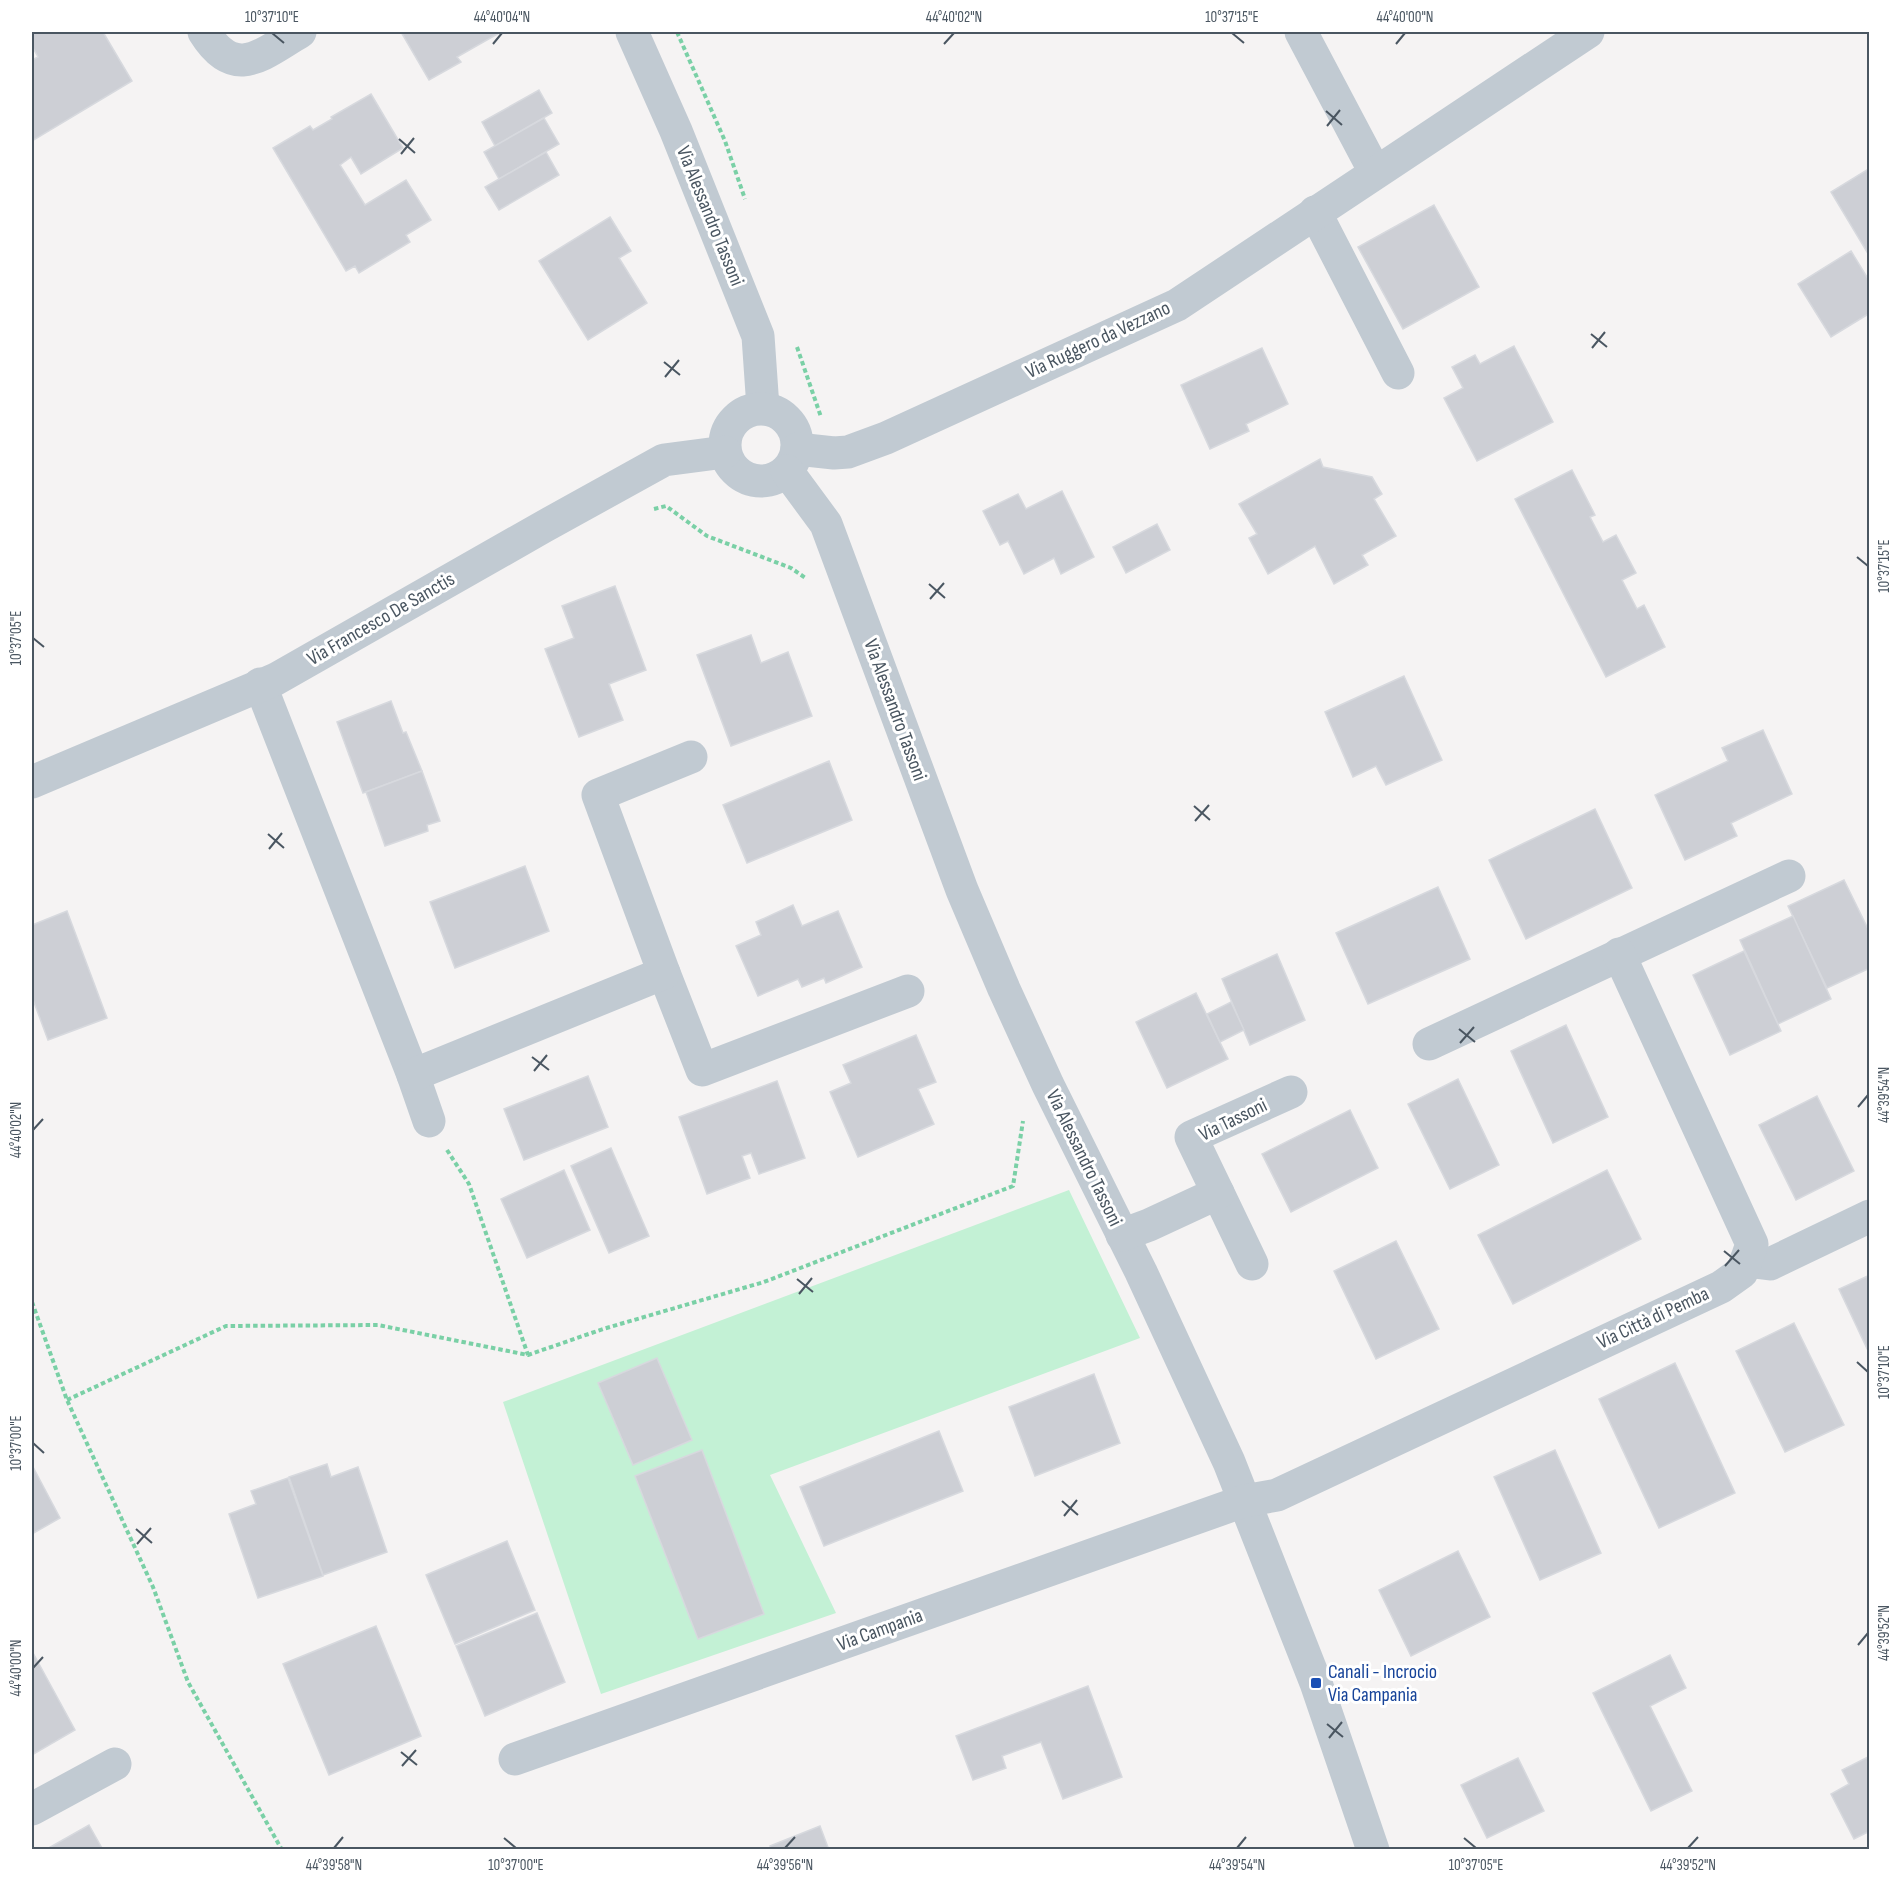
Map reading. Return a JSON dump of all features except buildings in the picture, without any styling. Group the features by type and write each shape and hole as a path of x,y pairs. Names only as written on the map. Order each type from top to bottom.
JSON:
{"street":[{"path":"204,32 221,54 237,61 255,58 300,32"},
{"name":"Via Alessandro Tassoni","path":"632,32 676,132 759,336 763,408"},
{"path":"1301,32 1375,172"},
{"name":"Via Ruggero da Vezzano","path":"792,460 848,452 886,438 1177,305 1588,32"},
{"path":"1315,212 1398,374"},
{"path":"763,408 785,417 797,437 792,460 777,478 765,482 742,477 733,469 725,452 726,434 732,423 751,410 763,408"},
{"name":"Via Francesco De Sanctis","path":"32,782 276,679 664,460 725,452"},
{"name":"Via Alessandro Tassoni","path":"792,460 826,524 962,890 1048,1085 1229,1462 1316,1683 1373,1850"},
{"path":"260,684 429,1121"},
{"path":"691,757 598,795 702,1070 908,992"},
{"path":"1429,1044 1789,876"},
{"path":"1619,954 1752,1244 1746,1261 1770,1264 1869,1216"},
{"path":"413,1075 664,973"},
{"name":"Via Tassoni","path":"1218,1193 1191,1137 1291,1092"},
{"path":"1122,1235 1218,1193 1252,1264"},
{"name":"Via Città di Pemba","path":"1244,1501 1277,1494 1720,1287 1742,1272 1746,1261"},
{"name":"Via Campania","path":"515,1759 1244,1501"},
{"path":"32,1809 115,1764"}],"path":[{"path":"429,1121 469,1184 528,1355"},
{"path":"32,1302 67,1400 153,1587 188,1682 282,1850"}],"green space":[{"path":"1069,1190 1140,1338 770,1475 836,1613 601,1694 503,1402"}],"place":[{"name":"Canali - Incrocio Via Campania","path":"1316,1683"}]}
